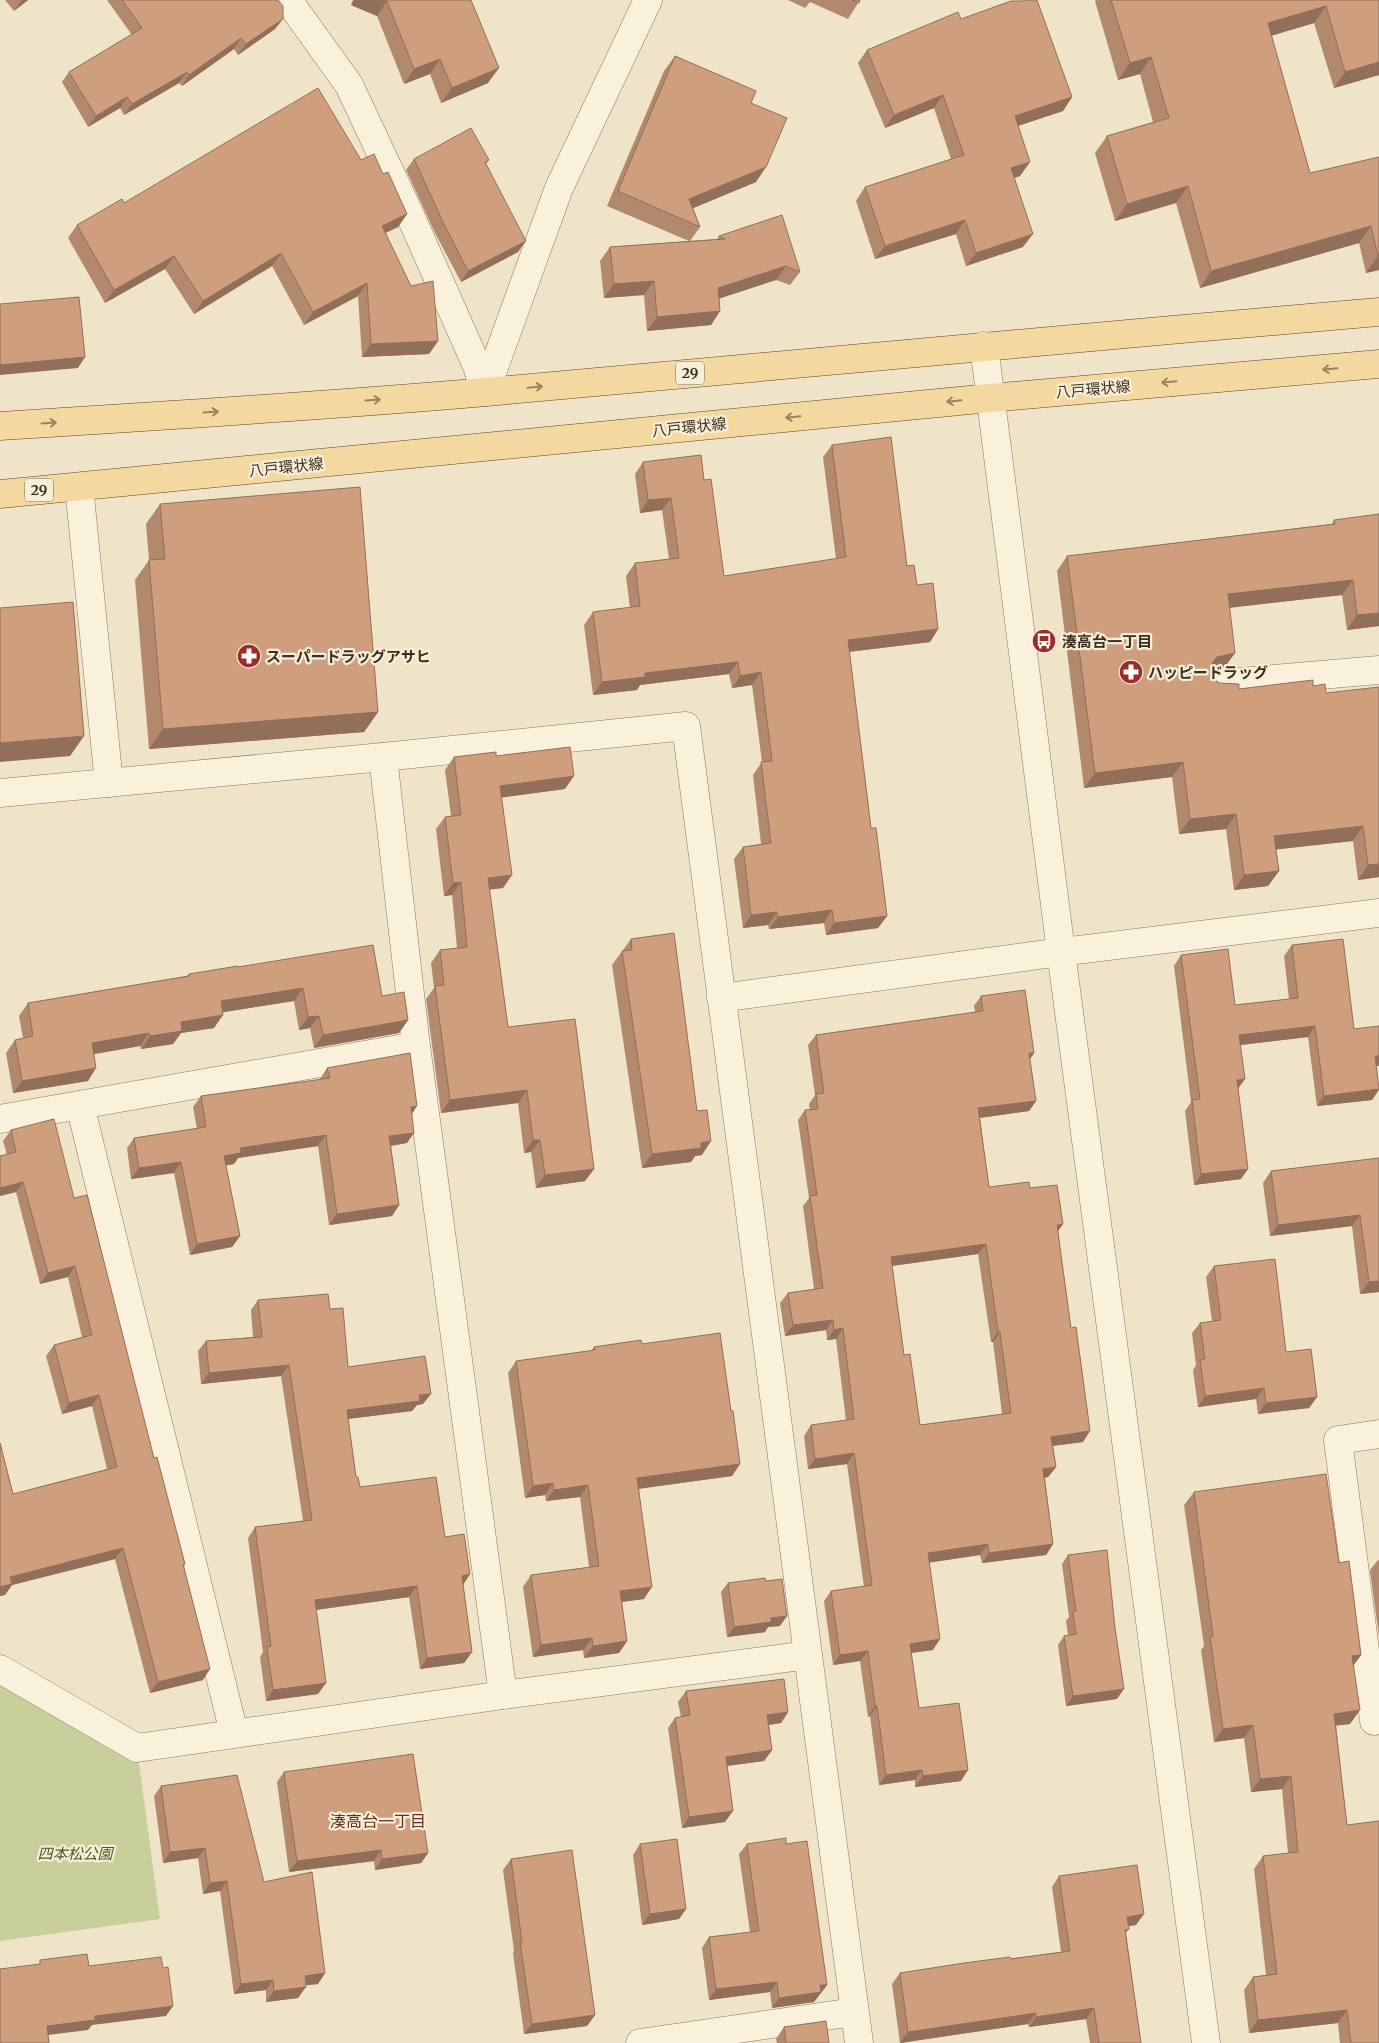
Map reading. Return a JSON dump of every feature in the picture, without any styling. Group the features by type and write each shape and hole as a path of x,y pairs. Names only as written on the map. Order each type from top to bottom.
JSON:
{"main road":[{"name":"29","path":"0,426 266,409 485,392 1379,312"},
{"name":"八戸環状線","path":"0,494 990,398 1379,364"}],"street":[{"path":"288,0 348,85 410,215 469,348 485,392"},
{"path":"485,392 559,188 648,0"},
{"path":"984,346 1061,952 1206,2043"},
{"path":"79,487 109,783"},
{"path":"1216,684 1379,670"},
{"path":"0,793 686,726 859,2043"},
{"path":"383,757 416,1046 503,1695"},
{"path":"722,998 1061,952 1379,912"},
{"path":"0,1119 416,1046"},
{"path":"80,1105 234,1733"},
{"path":"1374,1721 1338,1440 1379,1434"},
{"path":"0,1669 137,1748 503,1695 808,1655"},
{"path":"640,2043 854,2012"}],"green space":[{"name":"四本松公園","path":"0,1669 137,1748 160,1919 0,1941"}],"building":[{"path":"122,0 278,0 283,6 283,19 246,44 241,38 189,75 187,72 132,104 127,97 96,116 69,72 142,28"},
{"path":"385,0 471,0 499,68 452,88 440,59 414,69"},
{"path":"1037,0 1072,97 1015,116 1030,162 1011,168 1033,234 976,253 965,220 885,246 865,187 964,155 943,95 894,115 867,50 958,12 961,19 1011,1"},
{"path":"1111,0 1379,0 1379,62 1345,72 1326,6 1268,23 1310,173 1379,157 1379,256 1371,226 1211,271 1188,186 1127,204 1107,136 1169,118 1151,57 1130,63"},
{"path":"675,56 756,91 751,103 787,118 766,167 689,199 700,227 618,191"},
{"path":"318,88 361,160 374,154 383,174 388,172 407,214 382,226 411,286 433,281 438,341 371,344 367,283 313,312 281,253 203,301 174,256 114,290 77,225 122,199 124,203"},
{"path":"471,128 489,160 485,162 526,241 468,271 414,159"},
{"path":"782,215 800,272 786,266 718,288 720,311 657,317 654,281 614,284 610,247 725,239 719,236"},
{"path":"79,297 85,357 0,365 0,304"},
{"path":"891,437 907,566 914,565 917,585 933,583 938,629 848,640 871,828 876,828 887,916 834,923 832,910 778,917 777,912 751,915 743,847 771,843 761,762 772,761 761,672 740,676 738,662 645,673 645,677 602,682 593,612 640,606 635,563 679,558 671,498 648,500 643,462 701,455 704,480 711,479 724,576 846,557 832,445"},
{"name":"スーパードラッグアサヒ","path":"360,487 378,712 163,729 149,560 165,559 160,504"},
{"path":"1379,514 1379,613 1357,615 1353,580 1228,594 1235,653 1217,657 1212,663 1211,671 1213,678 1219,683 1239,684 1239,689 1313,680 1313,686 1325,684 1326,693 1379,687 1379,864 1368,865 1363,826 1274,836 1279,871 1244,875 1236,814 1190,819 1183,762 1095,773 1067,556 1335,524 1334,520"},
{"path":"73,602 84,736 0,743 0,608"},
{"path":"570,747 574,776 500,786 512,875 488,878 508,1027 575,1019 594,1169 545,1175 540,1140 533,1140 527,1090 450,1100 435,986 444,985 440,950 467,947 461,882 453,883 445,817 461,815 454,757 496,752 496,756"},
{"path":"674,933 697,1111 707,1110 711,1141 701,1143 701,1148 652,1154 622,951 632,950 631,939"},
{"path":"1343,939 1354,1029 1379,1026 1379,1056 1375,1056 1379,1089 1324,1096 1315,1026 1239,1035 1245,1079 1237,1080 1248,1169 1201,1174 1192,1100 1200,1099 1181,955 1228,949 1235,1005 1298,998 1292,945"},
{"path":"373,945 382,996 404,992 408,1020 323,1035 319,1016 308,1017 303,988 221,1001 223,1015 181,1022 182,1031 150,1036 149,1033 92,1043 96,1068 22,1081 15,1040 33,1036 28,1003 189,976 189,974"},
{"path":"1025,990 1034,1053 1029,1053 1036,1101 978,1108 989,1187 1029,1182 1030,1188 1057,1185 1063,1224 1057,1225 1071,1328 1076,1327 1090,1431 1051,1437 1056,1467 1043,1469 1053,1544 989,1553 988,1544 928,1553 940,1639 910,1644 919,1708 959,1703 968,1770 923,1776 922,1770 886,1775 868,1651 840,1655 831,1591 872,1585 854,1453 815,1459 811,1425 854,1419 843,1328 834,1330 833,1320 793,1325 788,1293 823,1288 810,1196 817,1195 805,1110 818,1109 816,1094 824,1093 816,1035 983,1011 981,996","holes":["986,1244 998,1332 1000,1332 1011,1413 920,1425 910,1354 904,1355 891,1257"]},
{"path":"410,1053 417,1106 411,1107 414,1133 389,1136 399,1205 337,1214 326,1135 240,1148 241,1153 224,1156 240,1236 197,1244 181,1162 139,1168 134,1138 206,1127 201,1096 330,1078 327,1068"},
{"path":"54,1119 74,1198 87,1195 154,1458 157,1457 185,1564 183,1564 210,1669 158,1682 123,1548 10,1577 12,1584 0,1587 0,1443 13,1494 117,1467 99,1395 69,1403 54,1345 92,1335 75,1266 48,1273 23,1182 0,1188 0,1156 16,1152 11,1130"},
{"path":"1379,1158 1379,1281 1369,1282 1360,1215 1278,1225 1271,1171"},
{"path":"1275,1259 1286,1352 1311,1349 1317,1397 1266,1403 1264,1388 1205,1396 1200,1359 1205,1359 1200,1323 1221,1320 1214,1266"},
{"path":"328,1294 330,1309 343,1308 348,1367 425,1356 431,1394 419,1395 420,1401 347,1410 356,1477 358,1477 360,1487 436,1477 445,1537 464,1534 470,1574 462,1576 472,1652 427,1658 417,1586 315,1600 326,1683 273,1690 267,1647 271,1646 255,1527 312,1520 289,1365 209,1373 206,1341 262,1337 258,1300"},
{"path":"720,1333 740,1464 637,1478 652,1587 620,1591 627,1641 593,1646 592,1638 541,1645 531,1575 599,1566 588,1485 554,1490 553,1483 533,1486 516,1361 595,1350 594,1347 641,1340 642,1344"},
{"path":"1326,1474 1339,1563 1349,1561 1361,1655 1352,1656 1360,1710 1334,1714 1347,1825 1379,1821 1379,2043 1351,2043 1347,2010 1258,2020 1253,1977 1277,1974 1263,1856 1298,1852 1291,1776 1260,1779 1253,1725 1223,1729 1210,1637 1213,1636 1194,1492"},
{"path":"1107,1550 1115,1628 1124,1689 1073,1696 1064,1636 1076,1634 1073,1612 1076,1611 1068,1555"},
{"path":"765,1578 766,1581 782,1579 787,1616 771,1618 771,1622 734,1627 728,1583"},
{"path":"784,1679 788,1712 767,1715 772,1750 726,1757 733,1811 689,1817 675,1718 690,1715 686,1691"},
{"path":"413,1754 428,1853 382,1859 381,1850 297,1861 284,1772"},
{"path":"237,1775 264,1882 312,1872 325,1973 305,1976 306,1987 274,1991 273,1980 241,1984 227,1881 210,1883 205,1848 170,1852 161,1786"},
{"path":"786,1838 786,1844 807,1841 827,1985 820,1985 821,1992 779,1998 777,1982 716,1989 709,1937 759,1931 747,1844"},
{"path":"677,1839 686,1909 650,1914 640,1844"},
{"path":"572,1850 595,2015 532,2024 520,1942 522,1942 511,1859"},
{"path":"1137,1865 1144,1914 1127,1917 1129,1929 1125,1930 1141,2043 1099,2043 1094,2008 1036,2017 1036,2013 908,2032 900,1973 1010,1957 1011,1959 1070,1951 1059,1876"},
{"path":"87,1954 89,1966 161,1957 163,1968 168,1967 173,2006 95,2016 95,2020 47,2026 49,2043 0,2043 0,1969 40,1964 40,1960"},
{"path":"826,2021 829,2043 786,2043 784,2027"}],"place":[{"name":"湊高台一丁目","path":"1044,641"},
{"name":"スーパードラッグアサヒ","path":"249,656"},
{"name":"ハッピードラッグ","path":"1131,672"}],"district":[{"name":"湊高台一丁目","path":"378,1821"}]}
